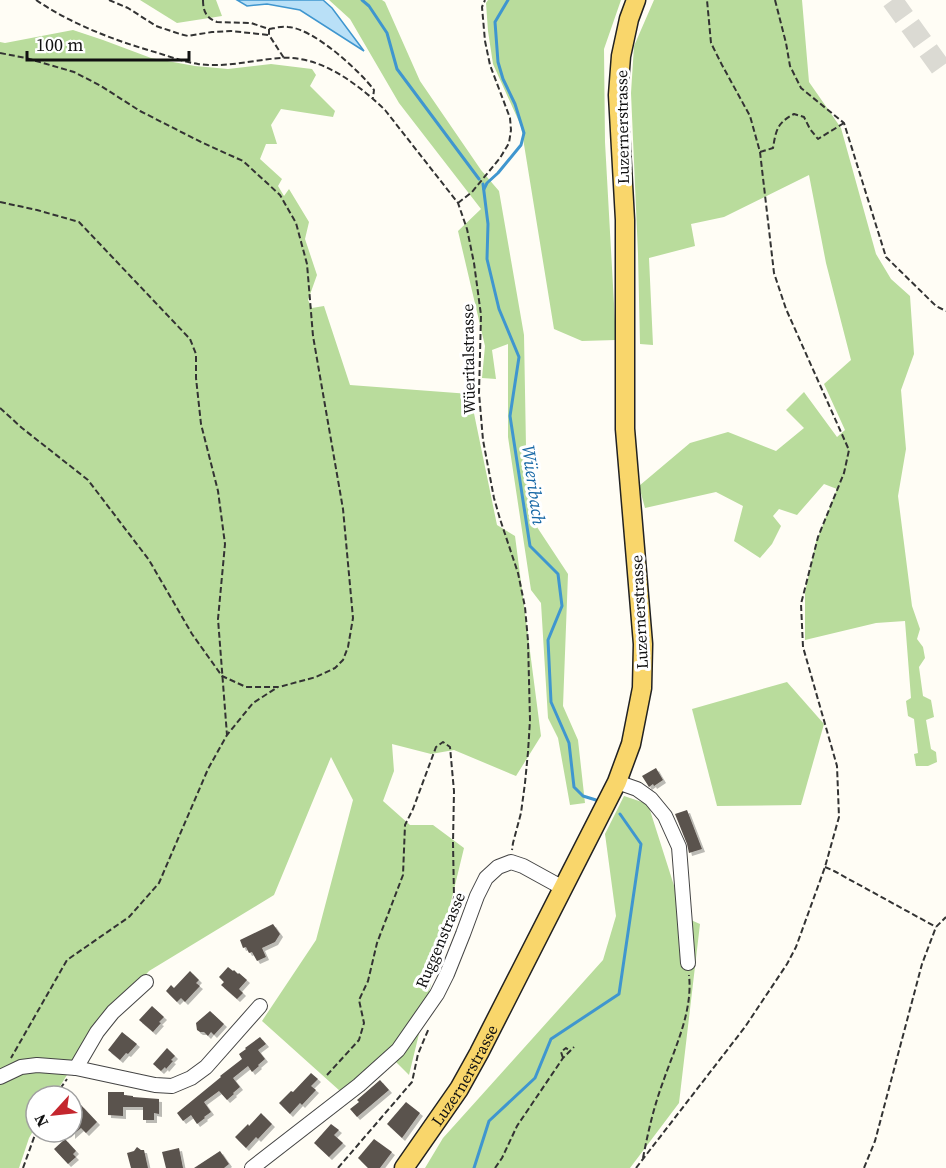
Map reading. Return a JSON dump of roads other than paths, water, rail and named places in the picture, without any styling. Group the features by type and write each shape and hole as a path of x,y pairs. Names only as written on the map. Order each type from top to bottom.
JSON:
{"main road":[{"name":"Luzernerstrasse","path":"404,1168 459,1089 479,1053 617,782 631,744 642,688 643,644 625,429 625,220 618,95 621,56 629,19 636,0"}],"street":[{"path":"617,782 637,789 651,799 665,816 679,847 688,963"},
{"name":"Ruggenstrasse","path":"252,1168 359,1085 398,1050 437,993 454,957 477,896 486,878 498,867 511,862 563,888"},
{"path":"76,1068 97,1032 113,1012 146,982"},
{"path":"0,1076 37,1065 76,1068 155,1085 172,1086 190,1078 206,1066 260,1006"}],"water":[{"path":"237,0 323,0 332,8 364,51 300,10 267,4 247,6"}],"waterway":[{"name":"Wüeribach","path":"362,0 369,6 387,33 397,69 479,179"},
{"path":"484,189 521,145 524,133 498,62 495,22 508,0"},
{"name":"Wüeribach","path":"483,184 488,224 487,259 499,309 519,357 510,416 530,546 558,574 562,606 548,640 551,702 569,743 574,787 583,796 596,800"},
{"name":"Wüeribach","path":"474,1168 489,1121 535,1078 551,1039 619,994 641,844 620,814"}],"tunnel":[{"path":"892,0 946,75"}]}
